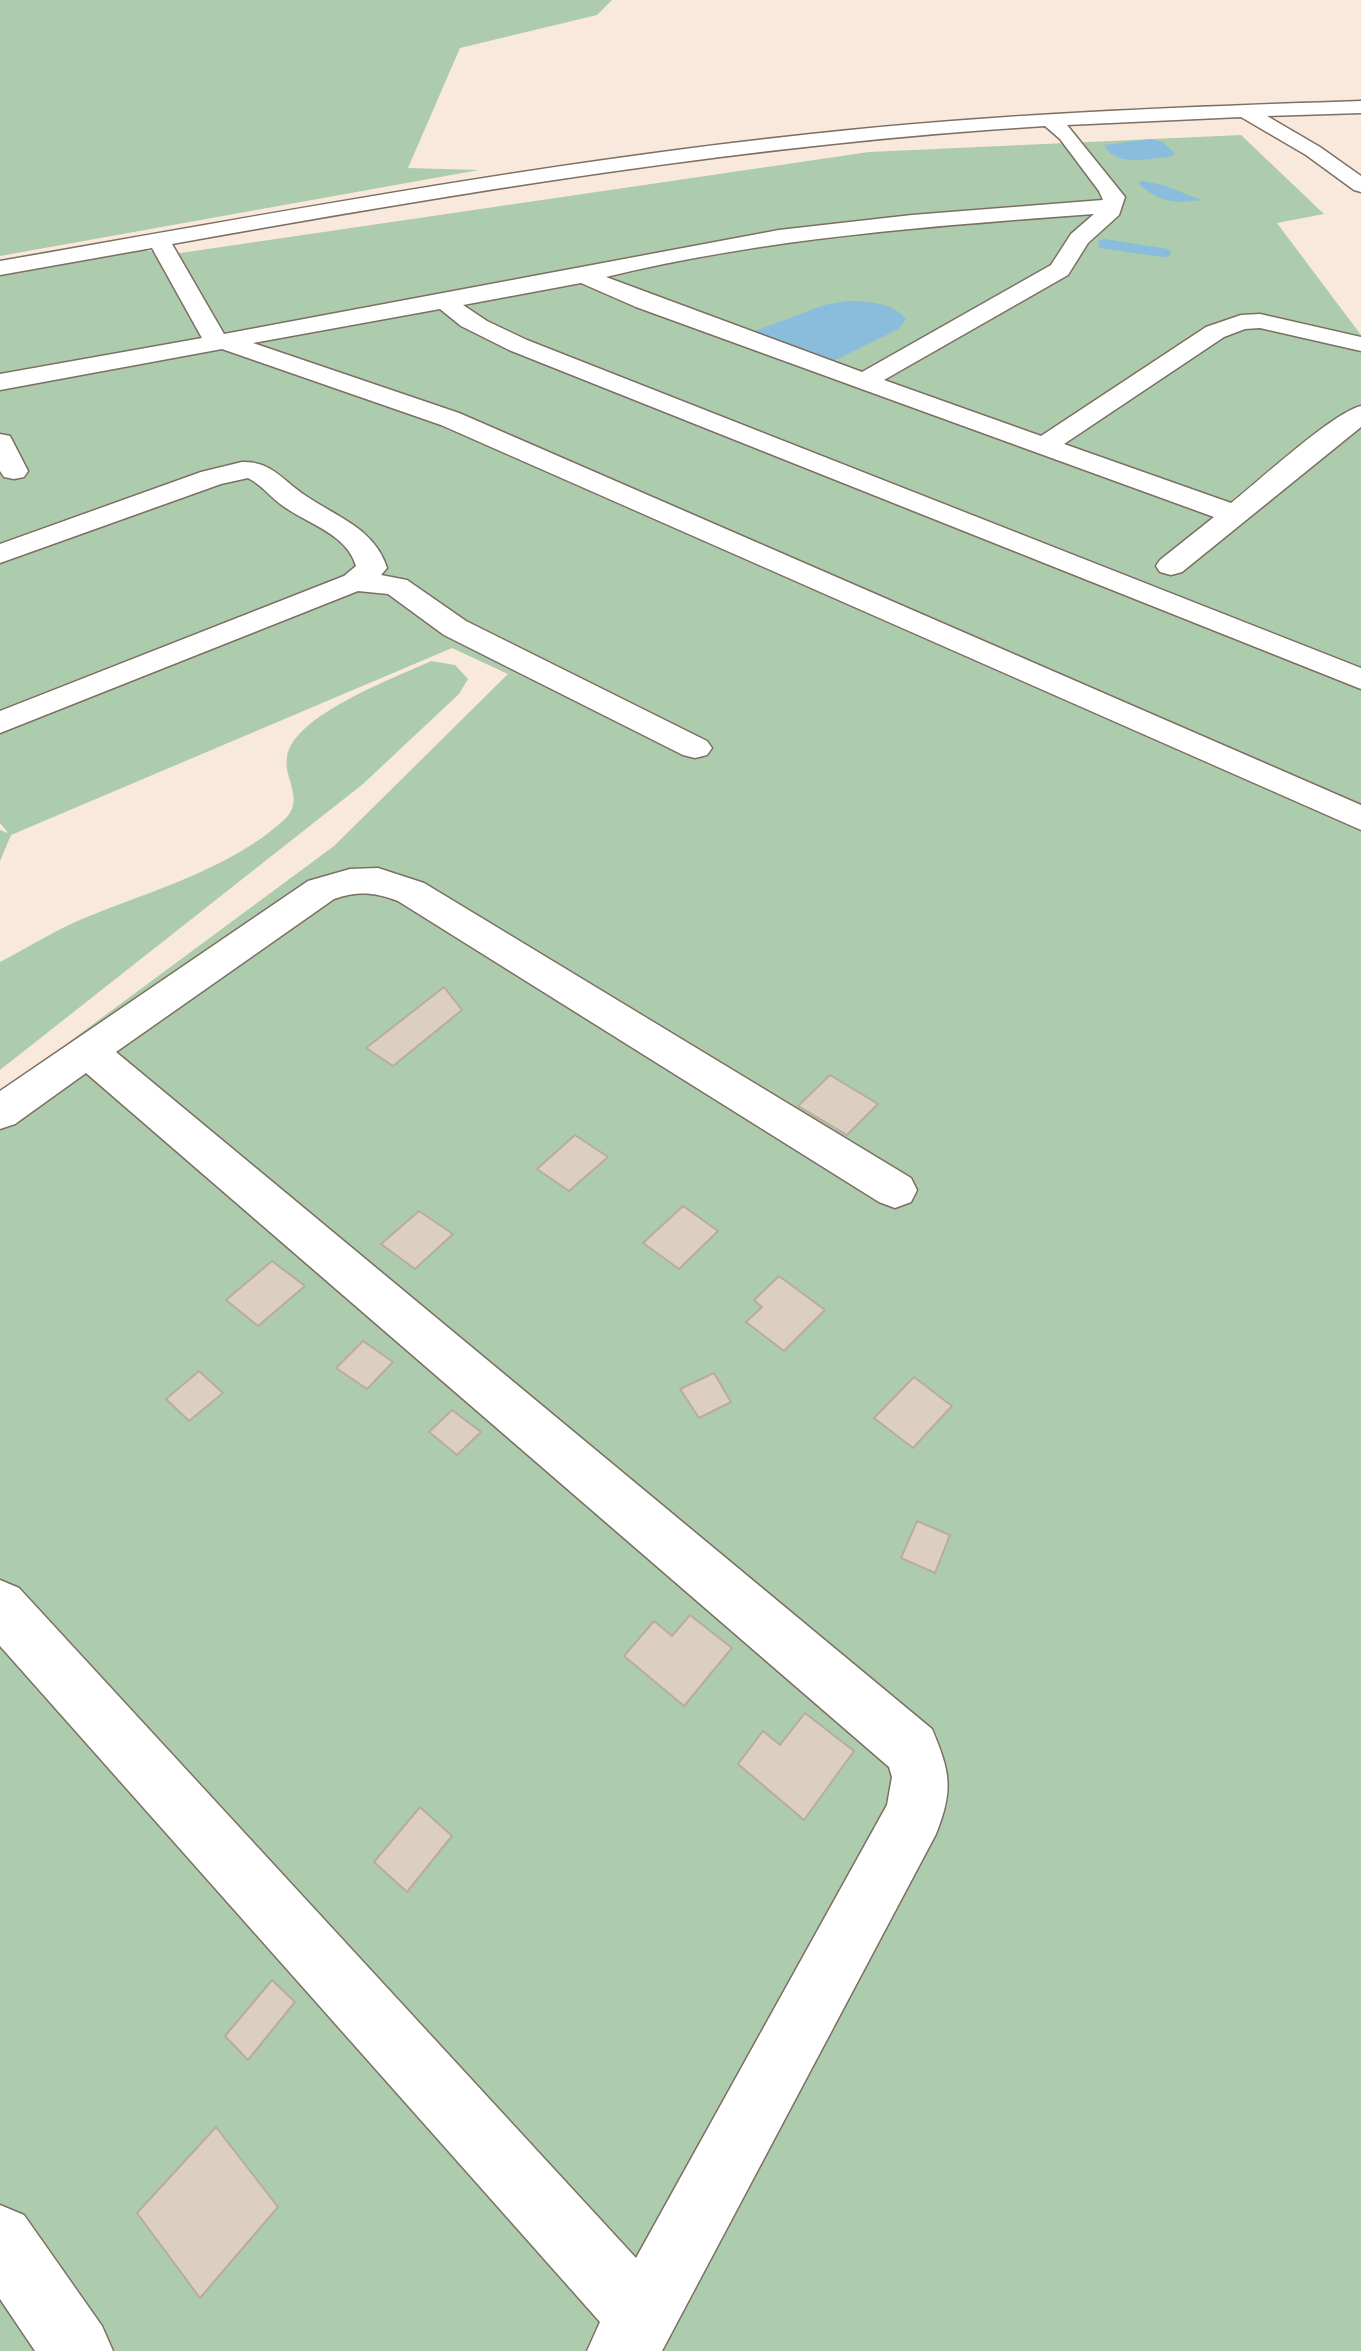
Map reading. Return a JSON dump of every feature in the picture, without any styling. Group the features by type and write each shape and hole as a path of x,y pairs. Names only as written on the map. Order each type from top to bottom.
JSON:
{"street":[{"path":"0,268 681,156 809,140 1049,120 1361,107"},
{"path":"1244,110 1361,186"},
{"path":"864,381 1060,270 1079,239 1112,206 1114,197 1074,145 1049,120"},
{"path":"1276,128 1361,126"},
{"path":"1044,146 1074,145"},
{"path":"0,382 583,276 685,251 814,232 1112,206"},
{"path":"159,240 181,264 221,343 450,419 1361,819"},
{"path":"144,271 181,264"},
{"path":"583,276 644,302 1236,515"},
{"path":"444,300 471,324 518,345 1361,679"},
{"path":"1043,446 1215,332 1241,322 1260,321 1361,344"},
{"path":"1171,566 1361,414"},
{"path":"0,442 14,471"},
{"path":"0,554 211,478 246,470 259,472 292,499 349,535 370,557 372,568 355,582 0,723"},
{"path":"355,582 396,586 455,628 695,748"},
{"path":"0,1113 321,890 350,881 378,880 411,892 895,1190"},
{"path":"0,1606 633,2334 713,2181 915,1813 921,1777 912,1749 87,1051"},
{"path":"0,2239 77,2351"}],"green space":[{"path":"0,0 612,0 597,15 460,48 408,168 479,170 0,256"},
{"path":"1241,135 1324,214 1277,223 1361,335 1361,2351 0,2351 0,1093 334,846 508,674 452,648 11,835 0,861 0,830 8,833 0,823 0,273 139,249 156,252 160,256 869,152"},
{"path":"431,661 455,665 468,679 459,694 363,784 0,1070 0,962 76,922 215,865 263,837 284,820 293,805 287,757 293,742 307,727 348,700"}],"water":[{"path":"1151,139 1163,142 1175,154 1143,160 1125,159 1116,157 1104,145"},
{"path":"1138,183 1163,185 1201,200 1183,202 1160,198"},
{"path":"1105,239 1171,252 1169,257 1163,257 1099,248 1098,241"},
{"path":"847,301 887,306 906,319 899,329 833,361 755,331 824,305"}],"building":[{"path":"444,987 462,1010 393,1066 366,1048"},
{"path":"830,1075 878,1104 847,1135 798,1106"},
{"path":"575,1135 608,1157 569,1191 537,1169"},
{"path":"683,1206 718,1231 679,1269 643,1243"},
{"path":"419,1211 453,1234 415,1269 381,1244"},
{"path":"272,1261 305,1286 258,1326 226,1300"},
{"path":"779,1276 825,1310 784,1351 746,1322 762,1307 754,1300"},
{"path":"363,1341 393,1362 367,1389 336,1368"},
{"path":"199,1371 223,1393 189,1421 166,1399"},
{"path":"714,1373 731,1402 699,1418 680,1389"},
{"path":"914,1377 952,1406 913,1448 874,1418"},
{"path":"452,1410 481,1432 457,1455 429,1432"},
{"path":"917,1521 950,1535 935,1573 901,1558"},
{"path":"690,1615 732,1648 684,1706 624,1656 654,1621 672,1636"},
{"path":"805,1713 854,1751 804,1820 738,1764 763,1731 780,1745"},
{"path":"420,1807 452,1836 407,1892 374,1862"},
{"path":"272,1980 295,2002 248,2060 225,2036"},
{"path":"216,2127 278,2207 200,2298 137,2213"}]}
